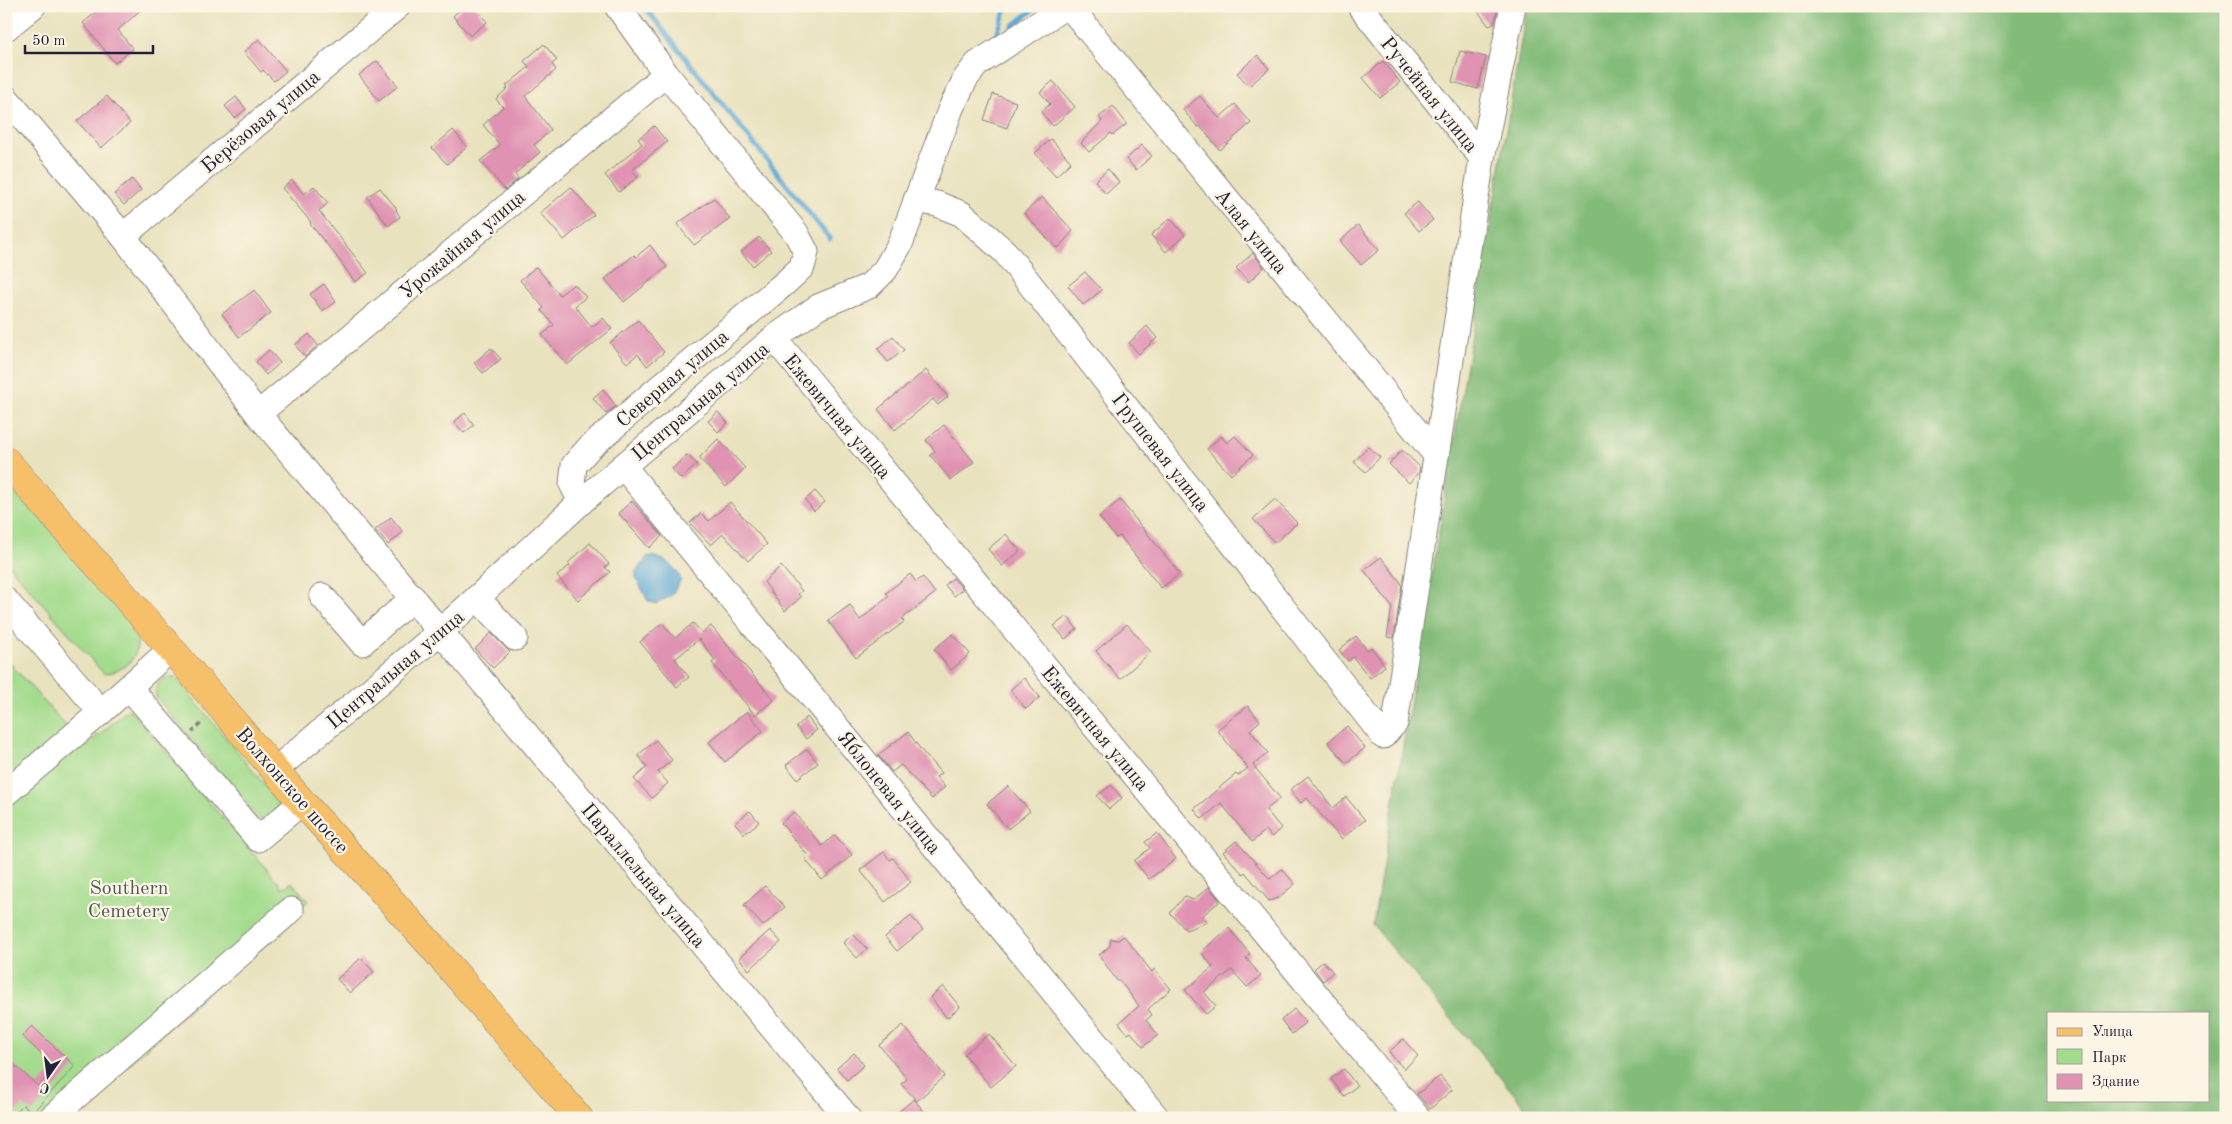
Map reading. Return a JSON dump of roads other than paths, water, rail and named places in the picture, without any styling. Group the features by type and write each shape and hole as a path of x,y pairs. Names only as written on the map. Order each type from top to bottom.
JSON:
{"main road":[{"name":"Волхонское шоссе","path":"6,461 302,802 430,944 579,1118"}],"street":[{"path":"6,28 33,6"},
{"name":"Берёзовая улица","path":"123,236 398,6"},
{"path":"617,6 666,74"},
{"name":"Центральная улица","path":"275,770 441,631 581,502 774,338 818,307 869,286 885,270 900,244 951,108 966,78 977,64 1068,6"},
{"name":"Алая улица","path":"1068,6 1436,455"},
{"name":"Ручейная улица","path":"1360,6 1482,158"},
{"path":"1436,455 1482,158 1514,6"},
{"name":"Северная улица","path":"581,502 572,484 574,465 588,449 785,283 802,267 806,252 796,234 666,74"},
{"name":"Урожайная улица","path":"258,414 666,74"},
{"name":"Параллельная улица","path":"6,98 123,236 258,414 848,1118"},
{"name":"Грушевая улица","path":"916,200 937,204 962,214 1005,252 1383,736 1395,723 1436,455"},
{"name":"Ежевичная улица","path":"774,338 1418,1118"},
{"name":"Яблоневая улица","path":"623,466 1157,1118"},
{"path":"322,596 362,642 413,598"},
{"path":"477,598 515,638"},
{"path":"6,601 101,712"},
{"path":"6,793 171,649"},
{"path":"129,687 258,839 302,802"},
{"path":"51,1118 291,910"}],"water":[{"path":"648,556 664,560 676,571 681,580 671,596 656,604 648,601 636,578 636,571"}],"waterway":[{"path":"644,6 830,239"},
{"path":"994,42 1007,6"},
{"path":"1013,26 1038,6"}],"park label":[{"name":"Southern Cemetery","path":"129,898"}]}
